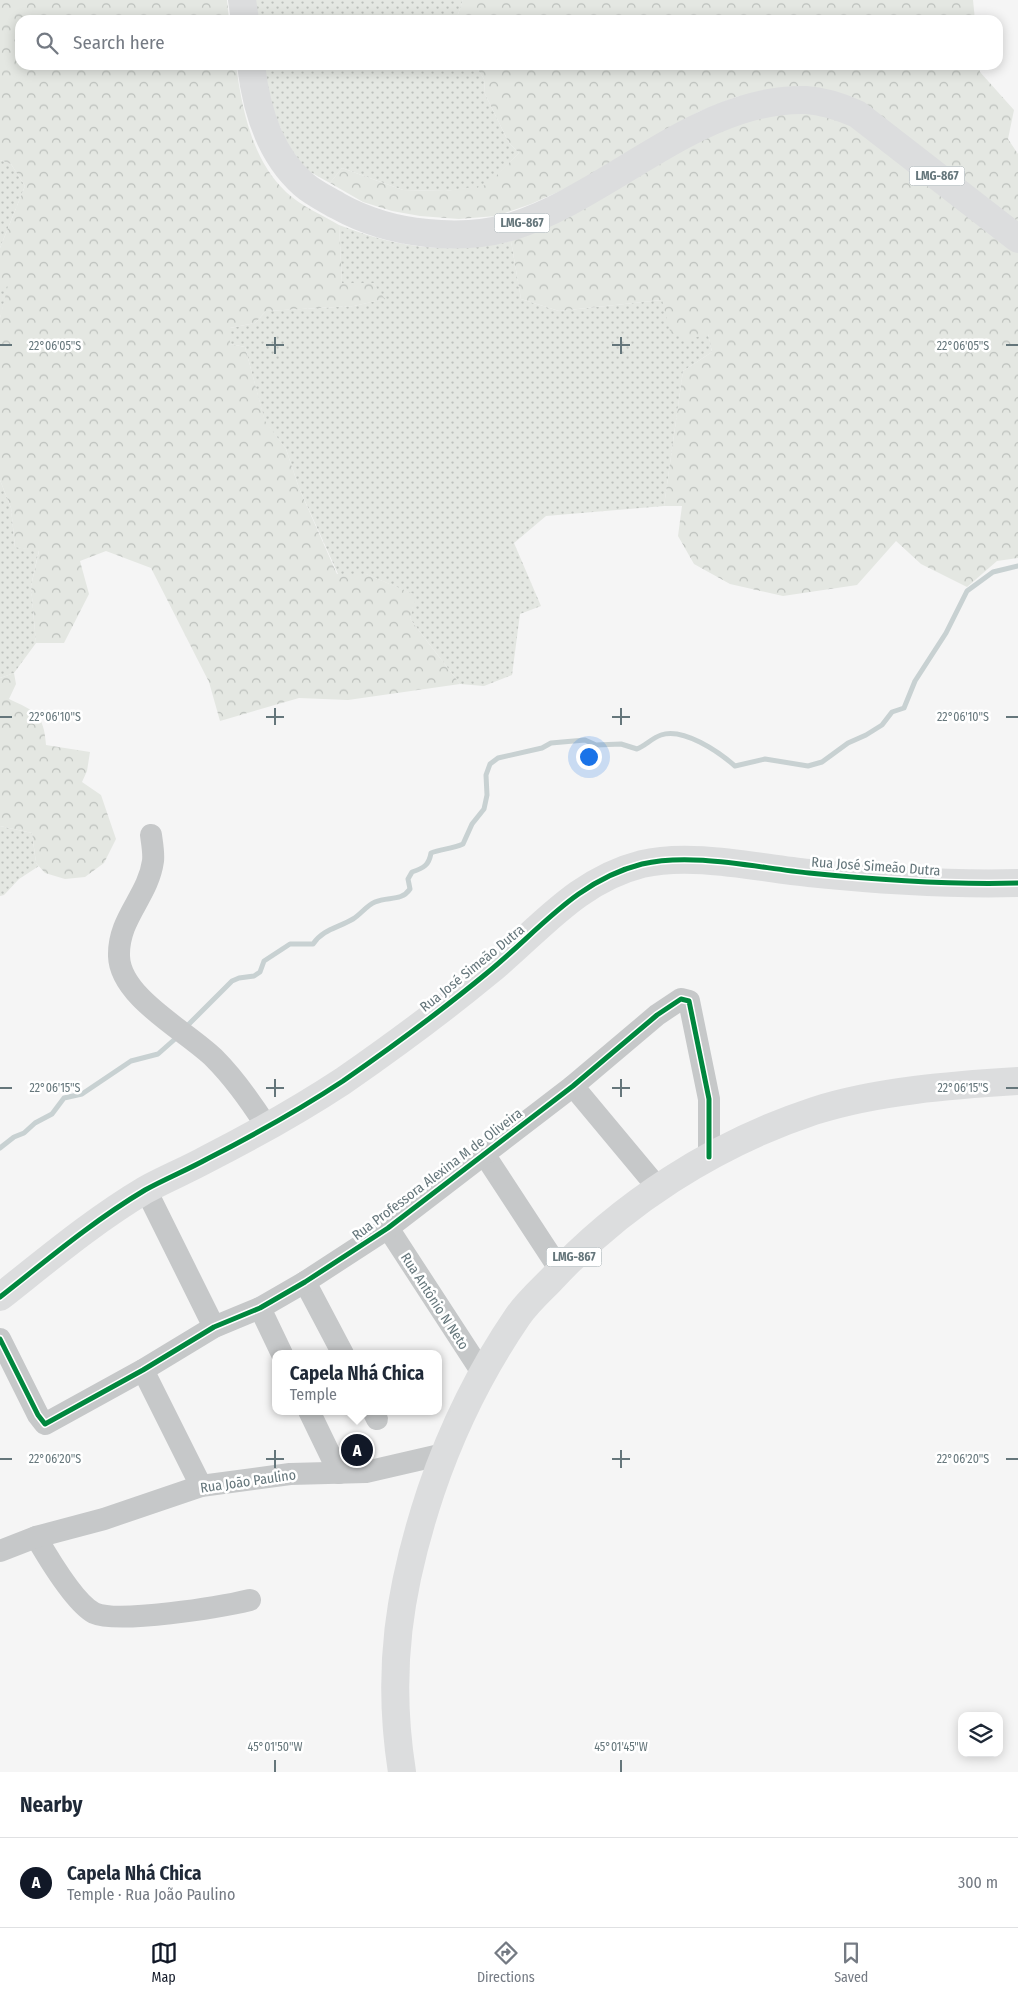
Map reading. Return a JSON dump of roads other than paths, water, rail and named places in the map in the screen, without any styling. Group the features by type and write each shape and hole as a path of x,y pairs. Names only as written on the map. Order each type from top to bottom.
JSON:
{"main road":[{"path":"242,0 244,15"},
{"name":"LMG-867","path":"252,70 258,109 269,137 283,162 303,184 322,197 350,213 384,226 446,235 478,234 509,228 539,217 568,202 713,121 751,106 780,101 808,100 835,105 857,114 1018,239"},
{"name":"Rua José Simeão Dutra","path":"0,1297 98,1221 146,1190 267,1127 342,1081 416,1028 500,962 573,896 617,872 644,864 675,861 708,862 894,880 1018,883"},
{"name":"LMG-867","path":"402,1772 395,1699 396,1650 402,1600 414,1546 444,1454 461,1414 519,1314 560,1270 596,1236 658,1188 692,1165 773,1126 816,1110 861,1099 971,1084 1018,1081"}],"street":[{"path":"151,835 154,859 150,875 145,888 124,925 119,942 121,973 129,987 142,1000 192,1038 229,1074 248,1097 267,1127"},
{"name":"Rua Professora Alexina M de Oliveira","path":"0,1339 38,1415 45,1424 143,1370 214,1327 260,1308 305,1282 388,1228 573,1086 657,1015 681,999 689,1001 709,1099 709,1157"},
{"path":"573,1086 658,1188"},
{"path":"484,1154 560,1270"},
{"path":"146,1190 214,1327"},
{"name":"Rua Antônio N Neto","path":"388,1228 483,1374"},
{"path":"305,1282 340,1350"},
{"path":"260,1308 280,1350"},
{"path":"143,1370 201,1486"},
{"path":"311,1415 339,1473"},
{"name":"Rua João Paulino","path":"0,1551 36,1537 104,1519 201,1486 290,1474 366,1472 444,1454"},
{"path":"36,1537 74,1593 94,1613 133,1616 200,1610 250,1600"}],"waterway":[{"path":"186,1027 232,981 254,976 260,972 264,961 290,944 313,944 321,935 353,919 372,904 380,900 403,896 410,889 408,879 412,872 425,865 431,853 463,844 472,824 484,809 487,795 486,775 490,764 498,758 542,748 551,743 585,740 596,745 621,744 637,749 658,736 670,733 680,734 700,742 735,766 765,759 808,766 822,762 848,743 882,725 892,712 904,708 915,681 946,633 967,591 993,572 1018,566"},
{"path":"0,1148 14,1137 24,1133 35,1123 52,1114 64,1098 82,1094 131,1061 158,1054 175,1039"}],"place":[{"name":"Capela Nhá Chica","path":"357,1450"}]}
